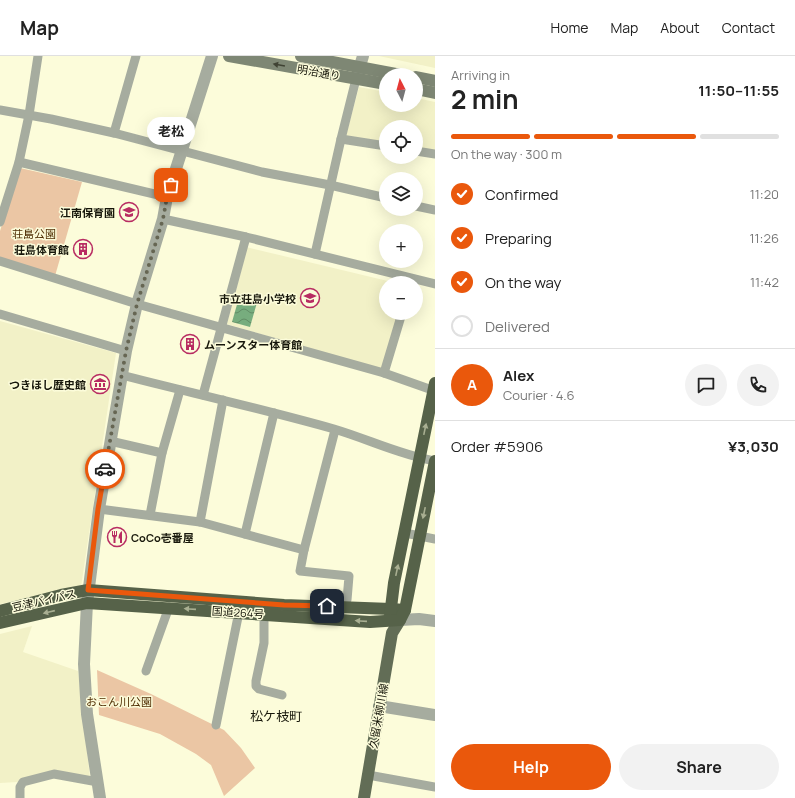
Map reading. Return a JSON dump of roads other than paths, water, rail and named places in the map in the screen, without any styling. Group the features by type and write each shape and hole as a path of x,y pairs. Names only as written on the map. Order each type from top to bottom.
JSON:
{"highway":[{"path":"396,615 394,583 434,388"},
{"path":"396,615 420,536 435,461"},
{"name":"国道264号","path":"88,590 284,605 341,607 396,615"},
{"name":"豆津バイパス","path":"0,611 61,595 88,590"},
{"name":"国道264号","path":"87,603 168,607 370,622 396,615"},
{"name":"豆津バイパス","path":"0,623 87,603"}],"main road":[{"name":"明治通り","path":"229,56 358,74 379,74"},
{"name":"明治通り","path":"301,56 379,82"},
{"path":"423,79 435,81"},
{"path":"423,90 435,93"},
{"name":"久留米柳川線","path":"364,798 396,615"}],"street":[{"path":"0,222 19,162 29,115 38,56"},
{"path":"114,133 136,56"},
{"path":"100,798 87,714 84,664 88,590 98,509 121,375 137,304 163,219 167,197 212,56"},
{"path":"315,254 341,139 363,56"},
{"path":"0,110 51,119 114,133 262,172 379,196"},
{"path":"341,139 379,145"},
{"path":"423,152 435,154"},
{"path":"19,162 167,197"},
{"path":"423,207 435,210"},
{"path":"163,219 246,237 398,276"},
{"path":"204,395 246,237"},
{"path":"0,261 137,304 434,388"},
{"path":"423,282 435,284"},
{"path":"0,314 126,351"},
{"path":"384,373 400,320"},
{"path":"121,375 274,413 335,430 419,458 435,461"},
{"path":"150,515 162,453 180,390"},
{"path":"200,522 223,400"},
{"path":"245,534 274,413"},
{"path":"335,430 300,571 349,576 347,600 341,607 339,619"},
{"path":"110,440 162,453"},
{"path":"98,509 200,522 304,550"},
{"path":"405,533 435,539"},
{"path":"146,671 168,607"},
{"path":"216,725 239,612"},
{"path":"264,614 264,643 256,686 258,689 282,695"},
{"path":"396,615 435,621"},
{"path":"379,706 435,715"},
{"path":"20,798 20,787 23,782 54,774 98,782"},
{"path":"368,775 435,787"}],"water":[{"path":"240,294 258,299 250,327 232,322"}],"place":[{"name":"老松","path":"171,185"},
{"name":"江南保育園","path":"129,212"},
{"name":"荘島体育館","path":"83,249"},
{"name":"市立荘島小学校","path":"310,298"},
{"name":"ムーンスター体育館","path":"190,344"},
{"name":"つきほし歴史館","path":"100,384"},
{"name":"CoCo壱番屋","path":"117,537"}],"district":[{"name":"松ケ枝町","path":"276,716"}],"park label":[{"name":"荘島公園","path":"34,233"},
{"name":"おこん川公園","path":"119,701"}]}
